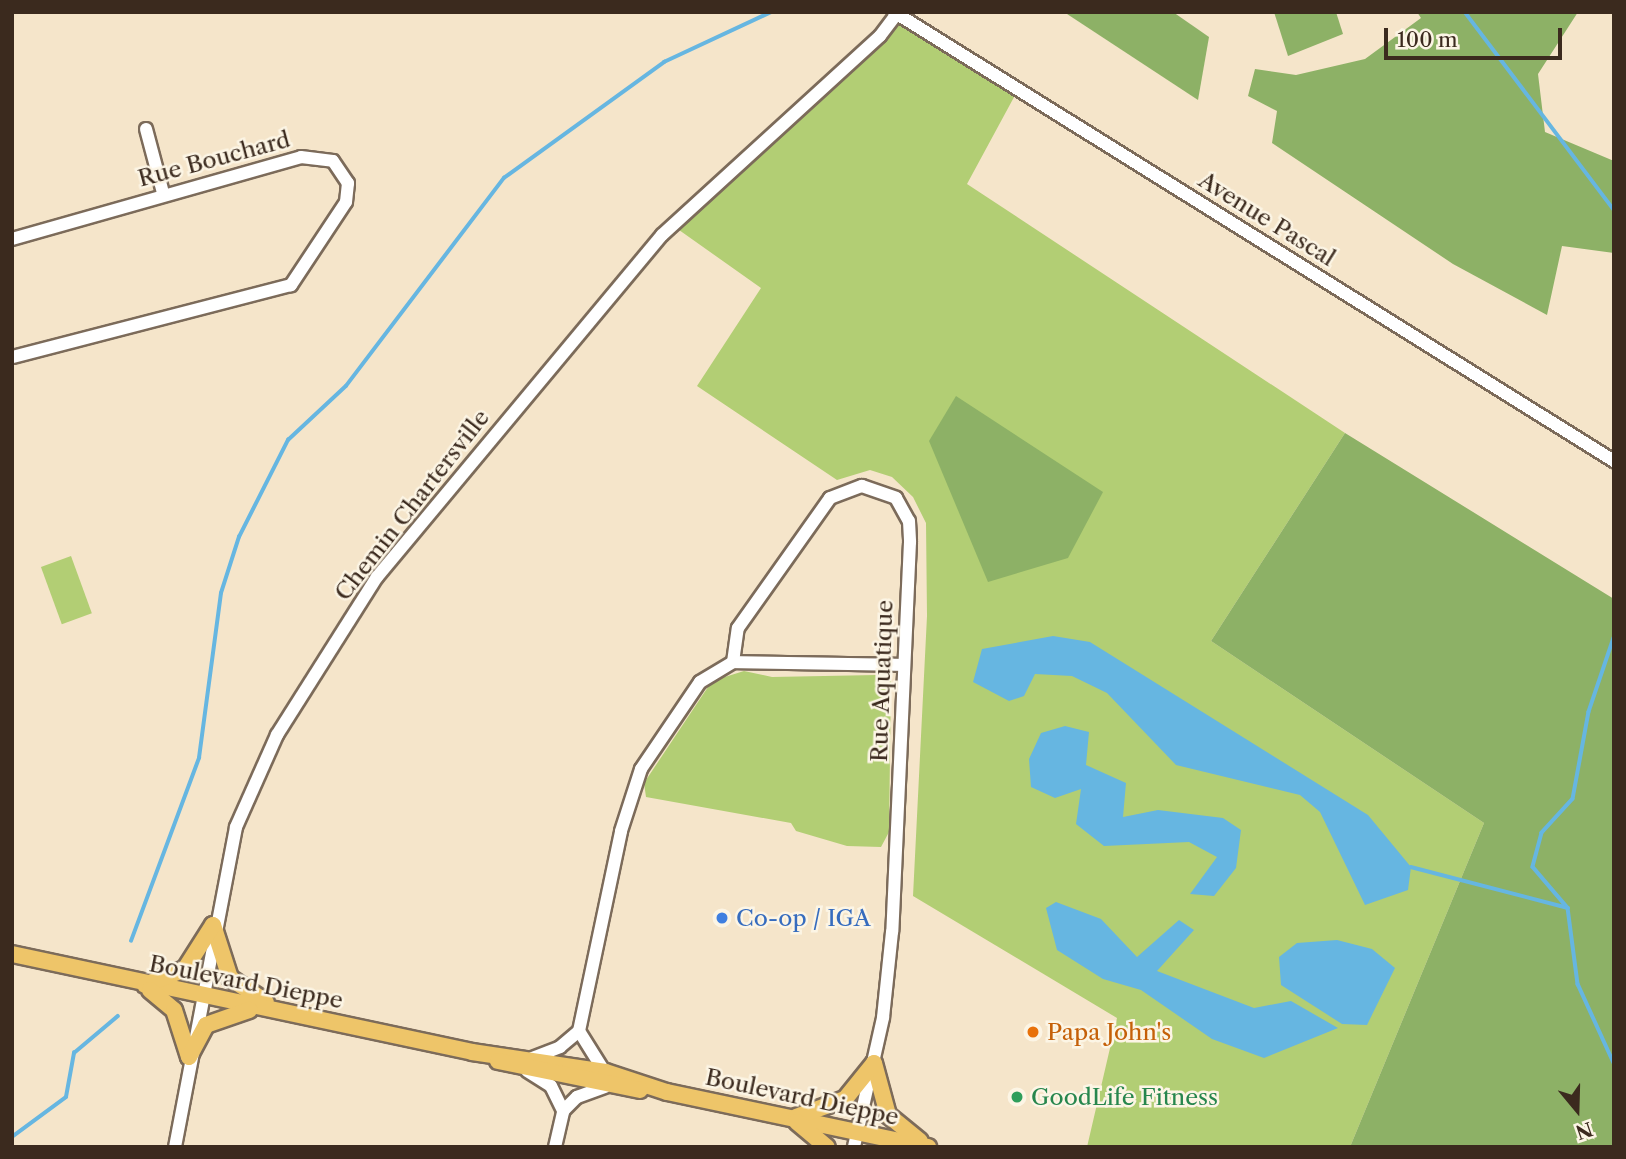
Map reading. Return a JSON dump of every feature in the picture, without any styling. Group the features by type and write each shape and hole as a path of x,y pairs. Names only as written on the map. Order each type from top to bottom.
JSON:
{"main road":[{"path":"142,985 186,969 213,926"},
{"path":"213,926 230,978 246,993 290,1013"},
{"name":"Boulevard Dieppe","path":"12,954 142,985 290,1013 792,1118 856,1139 928,1147"},
{"path":"142,985 174,1010 189,1057"},
{"path":"189,1057 206,1025 228,1013 290,1013"},
{"path":"792,1118 845,1099 874,1063"},
{"path":"874,1063 888,1115 928,1147"},
{"path":"792,1118 827,1147"}],"street":[{"name":"Avenue Pascal","path":"896,13 1614,461"},
{"name":"Chemin Chartersville","path":"175,1147 213,926 249,790 377,577 662,235 880,36 896,13"},
{"path":"146,129 163,193"},
{"name":"Rue Bouchard","path":"12,239 163,193 302,157 333,161 348,183 346,202 291,285 12,358"},
{"name":"Rue Aquatique","path":"733,662 735,634 822,508 838,493 862,486 896,498 909,521 890,964 874,1063 856,1139"},
{"path":"563,1111 551,1086 530,1064 561,1048 579,1031 634,786 705,675 733,662 903,665"},
{"path":"555,1147 563,1111 576,1097 605,1080 591,1059 579,1031"}],"green space":[{"path":"1064,12 1173,12 1209,37 1198,100"},
{"path":"1274,12 1336,12 1343,34 1288,56"},
{"path":"1417,12 1578,12 1538,74 1545,132 1614,161 1614,253 1562,246 1547,315 1453,264 1272,143 1277,111 1248,96 1255,69 1296,75 1365,59 1421,18"},
{"path":"897,14 1019,88 967,184 1345,433 1211,641 1484,823 1350,1147 1087,1147 1117,1018 913,896 927,616 926,523 913,497 892,477 870,470 837,480 697,386 761,288 672,225"},
{"path":"956,396 1103,492 1068,558 988,582 929,441"},
{"path":"1345,433 1614,599 1614,1147 1350,1147 1484,823 1211,641"},
{"path":"71,556 92,613 62,624 41,567"},
{"path":"744,671 772,677 876,675 891,681 889,832 881,847 847,846 796,831 791,823 646,797 644,783 712,681"}],"water":[{"path":"1053,636 1090,642 1368,815 1411,867 1408,890 1365,905 1320,812 1300,795 1176,765 1107,693 1072,676 1035,674 1024,696 1009,701 973,682 982,649"},
{"path":"1065,726 1089,732 1086,765 1126,783 1123,817 1158,810 1223,818 1241,830 1236,868 1214,896 1190,894 1217,857 1189,842 1104,846 1076,824 1081,789 1055,798 1031,787 1029,759 1041,733"},
{"path":"1056,902 1101,919 1137,957 1179,920 1194,930 1157,971 1254,1008 1291,1001 1338,1028 1264,1058 1212,1039 1141,990 1103,979 1057,950 1046,908"},
{"path":"1337,940 1372,949 1395,968 1367,1025 1342,1024 1281,985 1279,957 1297,943"}],"waterway":[{"path":"131,941 199,758 221,593 239,537 288,440 346,386 504,178 664,62 771,12"},
{"path":"1465,12 1614,210"},
{"path":"1614,638 1589,712 1573,799 1542,833 1533,867 1568,908 1578,984 1614,1063"},
{"path":"1411,867 1568,908"},
{"path":"12,1137 66,1097 74,1053 118,1016"}],"place":[{"name":"Co-op / IGA","path":"722,918"},
{"name":"Papa John's","path":"1033,1032"},
{"name":"GoodLife Fitness","path":"1017,1097"}]}
